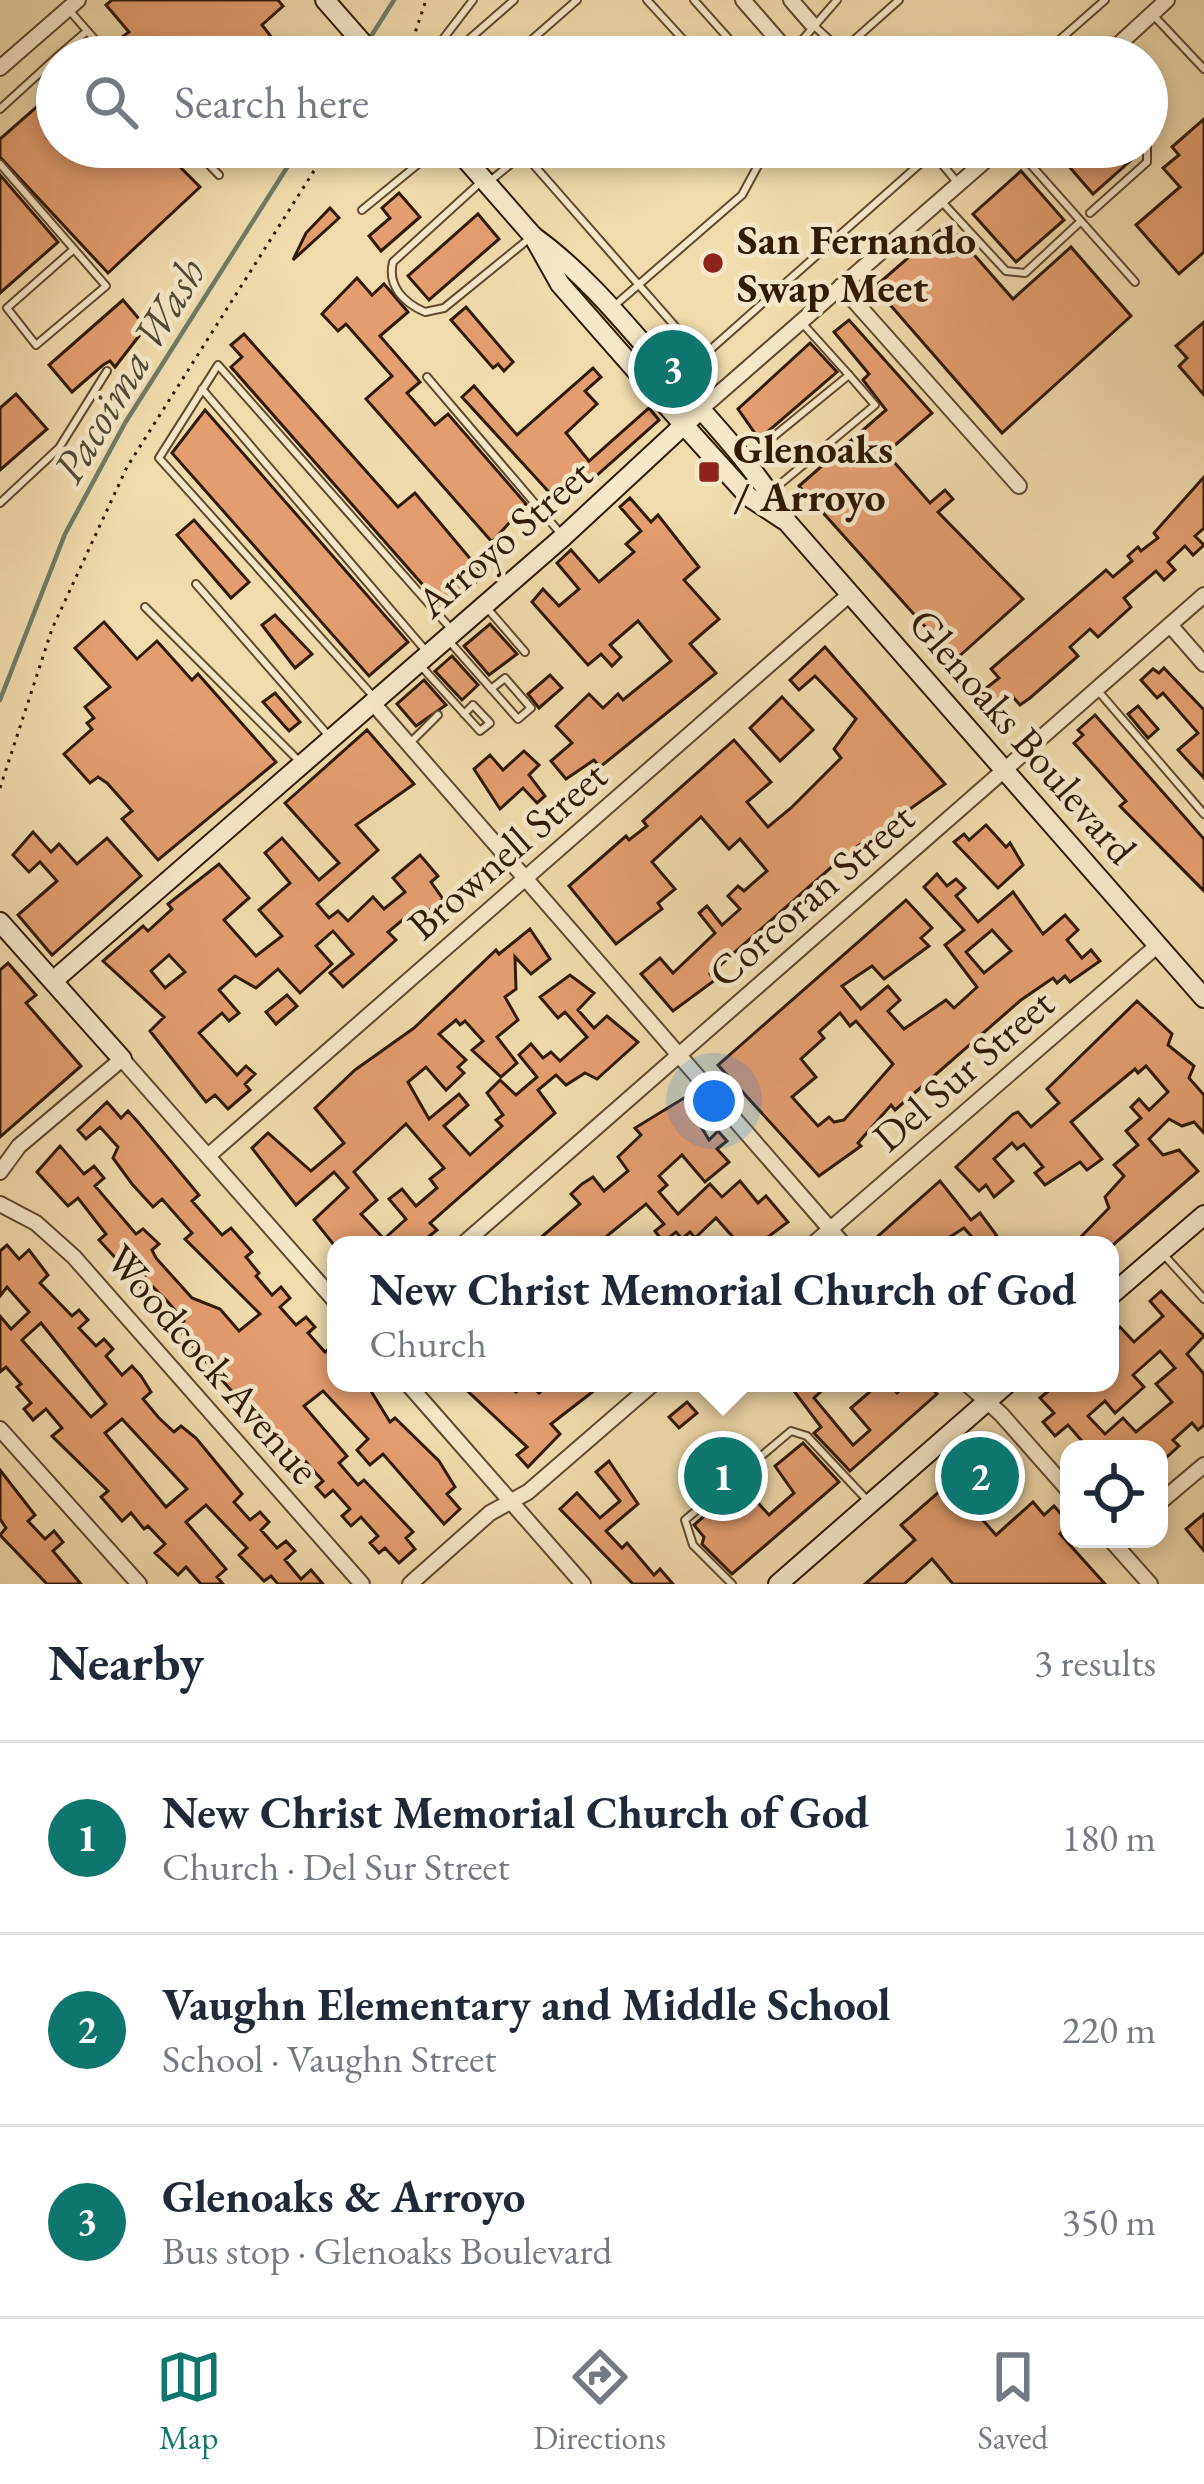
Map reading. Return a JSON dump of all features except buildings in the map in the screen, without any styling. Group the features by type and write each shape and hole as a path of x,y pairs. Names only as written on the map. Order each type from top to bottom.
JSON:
{"main road":[{"path":"325,0 357,36"},
{"name":"Glenoaks Boulevard","path":"473,168 533,236 573,266 701,409 770,492 788,523 1204,998"},
{"name":"Glenoaks Boulevard","path":"533,236 560,284 683,424 749,497 788,523"},
{"name":"Arroyo Street","path":"52,981 485,606 701,409"},
{"path":"1,925 122,1059"},
{"path":"1119,1288 1204,1215"},
{"path":"778,1584 998,1392"}],"street":[{"path":"742,0 772,36"},
{"path":"791,0 812,23"},
{"path":"1128,36 1167,0"},
{"path":"37,36 73,5"},
{"path":"0,68 36,37"},
{"name":"Arroyo Street","path":"701,409 977,168"},
{"path":"841,286 1019,486"},
{"name":"Brownell Street","path":"208,1156 850,594"},
{"name":"Corcoran Street","path":"472,1236 1204,595"},
{"path":"1170,626 1204,664"},
{"path":"373,701 836,1236"},
{"name":"Del Sur Street","path":"822,1236 1158,945"},
{"path":"0,1172 19,1146 122,1059 327,1292"},
{"name":"Woodcock Avenue","path":"0,1204 36,1223 74,1257 362,1584"},
{"path":"415,1392 584,1584"},
{"path":"410,1584 528,1492 644,1392"},
{"path":"975,1392 1060,1482"},
{"path":"0,1429 140,1584"},
{"path":"1168,1495 1204,1465"},
{"path":"1121,1548 1150,1584"}],"lane":[{"path":"445,36 473,0"},
{"path":"473,36 514,0"},
{"path":"536,36 577,0"},
{"path":"646,0 679,36"},
{"path":"694,0 726,36"},
{"path":"803,36 837,0"},
{"path":"862,36 899,0"},
{"path":"1064,36 1105,0"},
{"path":"73,5 91,36"},
{"path":"1152,14 1204,69"},
{"path":"812,23 824,36"},
{"path":"81,36 87,31"},
{"path":"0,109 36,76"},
{"path":"0,164 74,249 106,286 36,345 7,308 74,249"},
{"path":"212,168 219,175"},
{"path":"362,210 413,168"},
{"path":"501,168 393,262 393,283 402,298 425,312 444,308 533,236"},
{"path":"537,168 702,357 912,168"},
{"path":"611,308 742,195 757,168"},
{"path":"947,168 958,184"},
{"path":"1033,168 1135,282"},
{"path":"1090,213 1140,168"},
{"path":"939,199 1006,271 1025,273 1080,222"},
{"path":"770,492 875,405 800,322"},
{"path":"373,701 159,458 218,365 450,635 491,689 518,719 531,708 505,678 491,689"},
{"path":"0,503 59,448 106,371"},
{"path":"745,460 849,375"},
{"path":"427,377 563,537"},
{"path":"202,389 423,657 464,714"},
{"path":"196,584 330,737"},
{"path":"485,606 525,652"},
{"path":"145,607 300,763"},
{"path":"1096,689 1204,814"},
{"path":"409,744 438,715"},
{"path":"1161,1253 1204,1299"},
{"path":"731,1584 693,1546 685,1520 790,1431 807,1436 870,1504"}],"path":[{"path":"414,36 426,0"},
{"path":"0,788 52,629 127,467 316,168"}],"waterway":[{"name":"Pacoima Wash","path":"371,36 394,0"},
{"name":"Pacoima Wash","path":"0,700 65,534 125,423 287,168"}],"place":[{"name":"San Fernando Swap Meet","path":"713,263"},
{"name":"Glenoaks & Arroyo","path":"673,369"},
{"name":"Glenoaks / Arroyo","path":"709,472"},
{"name":"New Christ Memorial Church of God","path":"723,1476"},
{"name":"Vaughn Elementary and Middle School","path":"980,1476"}]}
